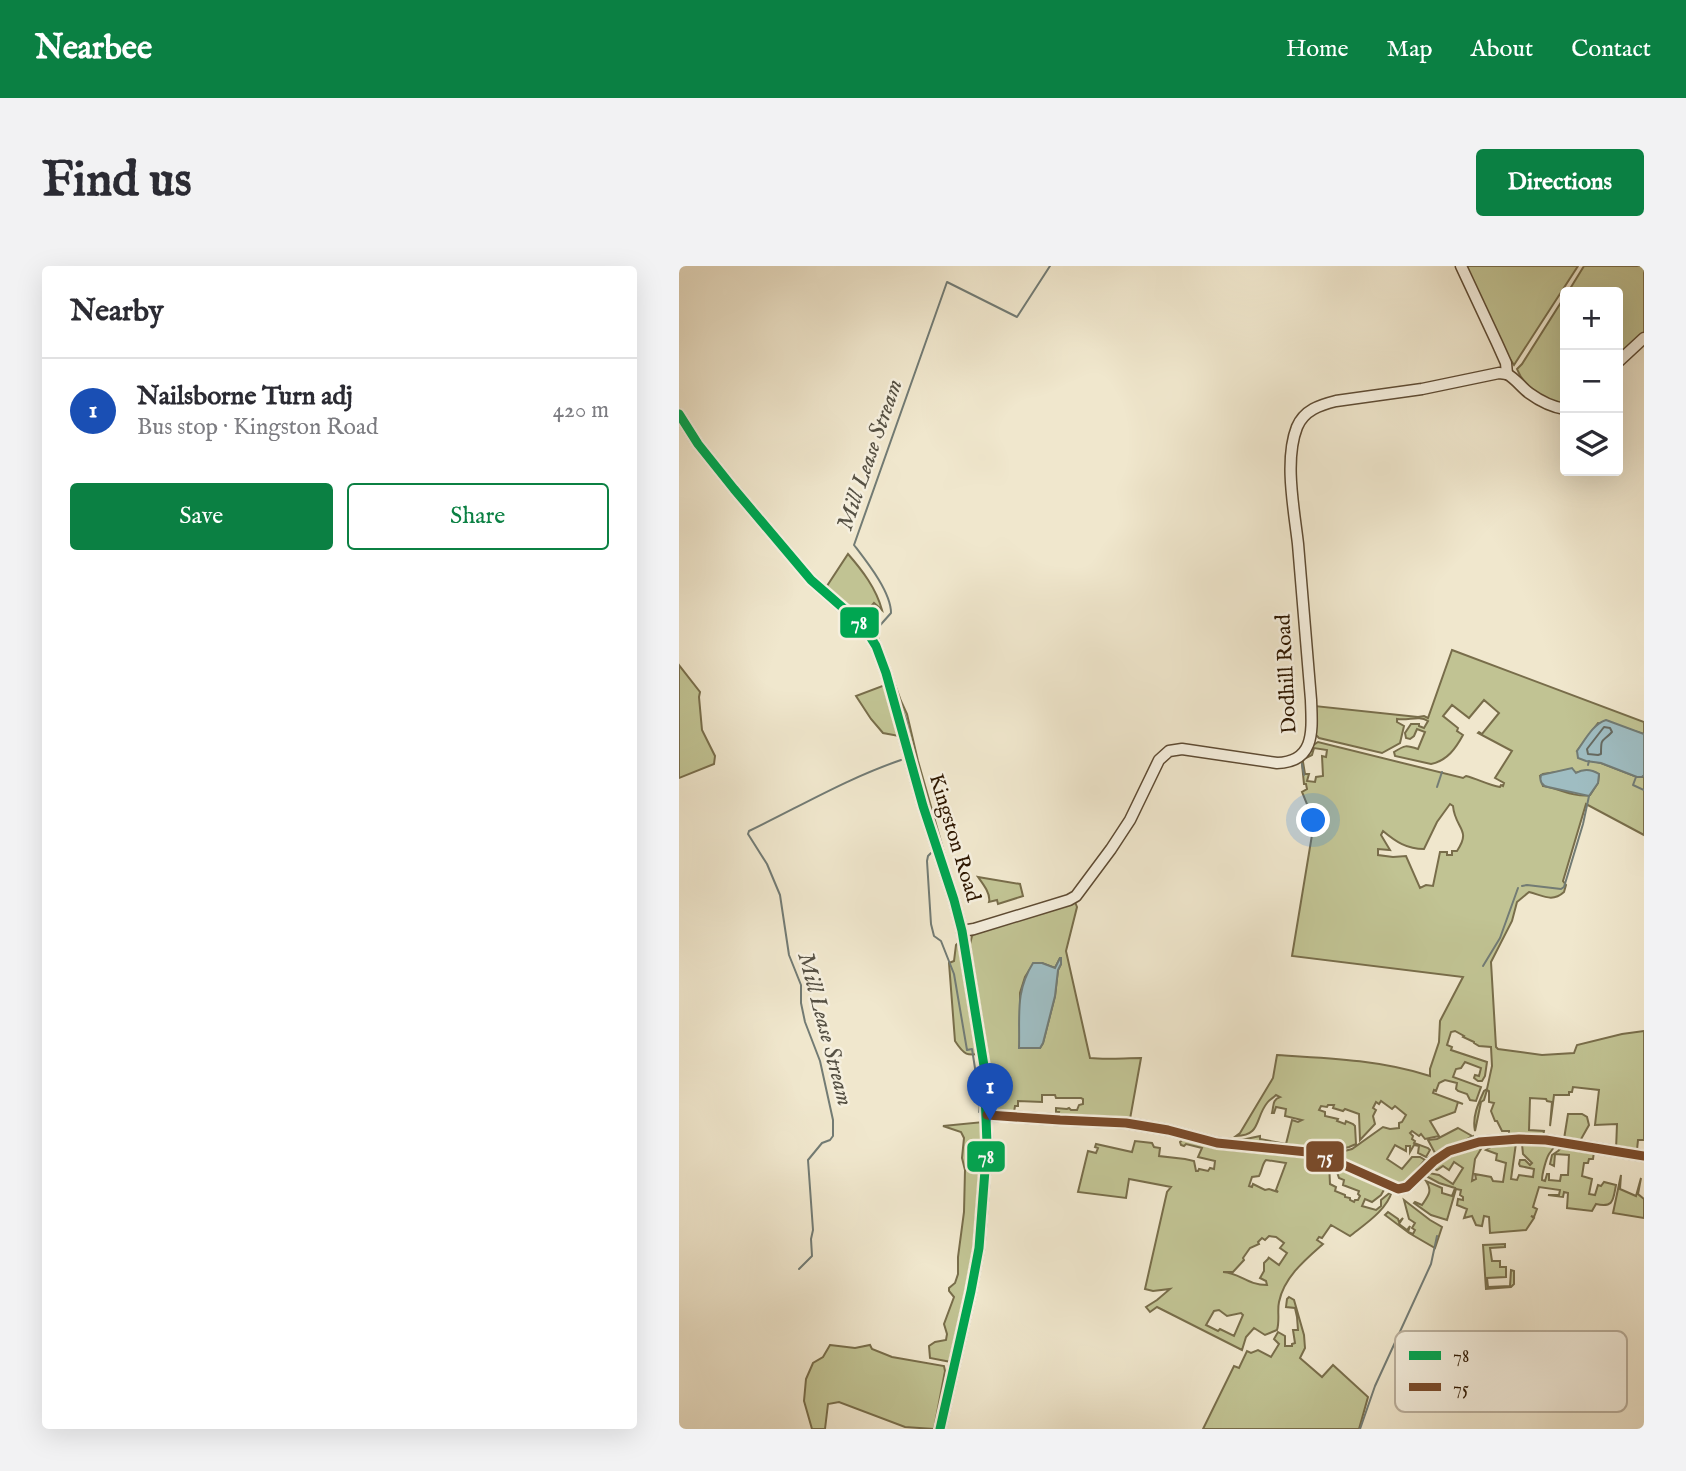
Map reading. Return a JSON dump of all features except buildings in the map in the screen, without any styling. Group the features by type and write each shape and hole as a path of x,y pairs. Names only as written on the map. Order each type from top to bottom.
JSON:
{"street":[{"path":"1461,266 1506,363 1507,374 1537,398 1560,408"},
{"path":"1623,357 1644,338"},
{"name":"Dodhill Road","path":"962,931 1076,896 1130,820 1159,760 1169,751 1182,749 1277,763 1290,761 1304,752 1312,734 1311,700 1291,474 1295,436 1301,419 1311,410 1336,401 1422,389 1499,373 1507,374"},
{"name":"Kingston Road","path":"679,415 698,444 743,499 819,588 858,621 876,646 962,931 984,1066 987,1115 985,1168 979,1248 940,1429"},
{"path":"987,1115 1126,1122 1216,1143 1317,1153 1398,1189 1407,1187 1434,1161 1449,1151 1479,1142 1546,1140 1644,1156"}],"green space":[{"path":"1465,266 1578,266 1564,287 1560,287 1560,294 1514,365 1504,350"},
{"path":"1584,266 1644,266 1644,335 1623,353 1623,287 1571,287"},
{"path":"1560,304 1560,403 1537,393 1525,382 1517,369"},
{"path":"848,554 868,580 882,610 874,603 867,611 874,617 870,622 825,589"},
{"path":"875,629 907,714 950,873 872,630"},
{"path":"1452,650 1644,722 1644,734 1598,723 1577,751 1592,761 1637,777 1644,775 1644,835 1586,804 1563,881 1566,885 1564,892 1551,898 1529,892 1517,902 1512,921 1491,962 1498,1049 1542,1055 1574,1053 1577,1045 1644,1031 1644,1140 1638,1140 1637,1150 1640,1153 1616,1150 1617,1124 1595,1125 1599,1090 1573,1087 1569,1095 1554,1095 1550,1126 1552,1102 1530,1098 1529,1130 1544,1131 1543,1137 1509,1136 1509,1131 1502,1131 1491,1111 1494,1103 1489,1102 1487,1090 1481,1102 1475,1131 1476,1111 1487,1089 1492,1066 1491,1047 1479,1046 1455,1031 1451,1032 1447,1045 1452,1047 1451,1050 1487,1062 1482,1081 1474,1078 1475,1075 1479,1076 1481,1068 1465,1062 1461,1068 1456,1069 1453,1077 1481,1087 1476,1101 1458,1091 1457,1083 1445,1080 1439,1083 1433,1093 1458,1102 1455,1112 1430,1121 1439,1136 1425,1139 1421,1134 1419,1136 1412,1131 1410,1133 1414,1143 1430,1150 1426,1157 1418,1153 1419,1146 1414,1145 1410,1152 1410,1146 1406,1146 1406,1151 1395,1145 1387,1159 1402,1169 1412,1157 1425,1160 1409,1179 1399,1185 1329,1155 1352,1149 1383,1127 1399,1128 1399,1123 1406,1115 1395,1106 1392,1109 1381,1101 1379,1104 1376,1102 1373,1108 1376,1110 1373,1116 1375,1124 1360,1140 1359,1114 1333,1108 1334,1105 1321,1106 1319,1110 1325,1112 1325,1116 1355,1126 1356,1144 1349,1147 1325,1153 1232,1142 1260,1136 1260,1139 1286,1144 1292,1120 1302,1120 1285,1116 1286,1109 1276,1107 1272,1113 1274,1101 1280,1097 1276,1095 1263,1109 1254,1130 1236,1136 1273,1078 1277,1055 1374,1063 1430,1076 1439,1042 1440,1021 1463,977 1292,956 1312,835 1309,809 1302,792 1307,789 1302,764 1303,762 1305,774 1309,774 1307,781 1315,782 1316,777 1323,776 1322,756 1326,757 1327,750 1314,748 1312,755 1304,758 1309,748 1318,742 1463,778 1466,776 1500,787 1504,783 1495,778 1512,751 1478,733 1482,734 1499,713 1484,700 1469,718 1452,705 1443,716 1463,735 1446,757 1431,764 1395,756 1394,752 1406,746 1418,749 1425,732 1417,729 1410,739 1406,738 1405,733 1411,724 1419,724 1424,728 1428,721 1421,718 1397,719 1397,722 1404,726 1400,743 1382,753 1319,738 1316,735 1315,706 1428,718","holes":["1571,770 1575,773 1587,770 1599,774 1598,783 1590,795 1578,795 1543,786 1540,776 1543,774","1450,804 1463,833 1461,844 1457,851 1452,851 1452,855 1440,852 1433,886 1420,888 1406,856 1378,855 1378,849 1390,850 1381,835 1383,831 1402,844 1424,849 1437,822"]},
{"path":"679,665 700,692 702,730 715,756 714,764 679,778"},
{"path":"885,685 899,736 883,733 856,696"},
{"path":"978,877 1020,884 1023,896 998,904 997,900 989,902 988,892"},
{"path":"1075,902 1077,907 1066,951 1090,1058 1141,1058 1130,1119 1079,1120 1049,1115 1058,1116 1056,1108 1077,1110 1079,1105 1083,1104 1081,1098 1056,1098 1055,1095 1042,1095 1042,1102 1018,1101 1014,1112 994,1110 991,1106 987,1053 968,1054 955,1041 949,963 954,961 956,945 959,942 970,944 972,936 979,930","holes":["1061,958 1043,1043 1040,1048 1020,1048 1020,993 1025,977 1034,963 1055,968"]},
{"path":"1568,1114 1582,1114 1587,1117 1589,1125 1580,1141 1564,1139"},
{"path":"983,1122 977,1247 951,1362 930,1358 929,1346 946,1340 944,1324 954,1297 949,1288 955,1283 958,1274 964,1212 964,1138 961,1132 943,1126"},
{"path":"1458,1128 1472,1136 1464,1141 1473,1139 1437,1155 1442,1150 1435,1153 1428,1140 1437,1139"},
{"path":"1184,1138 1319,1158 1329,1162 1330,1184 1336,1187 1335,1191 1354,1202 1360,1196 1359,1191 1343,1185 1344,1180 1339,1178 1337,1172 1339,1166 1385,1188 1372,1202 1365,1199 1362,1206 1376,1210 1381,1206 1381,1200 1392,1191 1380,1210 1350,1236 1331,1225 1322,1238 1319,1237 1317,1240 1323,1244 1297,1269 1286,1284 1278,1305 1277,1330 1265,1335 1254,1328 1246,1337 1242,1350 1157,1307 1150,1312 1146,1307 1170,1289 1145,1289 1167,1192 1171,1187 1129,1179 1126,1198 1078,1192 1088,1151 1096,1153 1096,1144 1132,1152 1135,1141 1152,1143 1154,1147 1160,1148 1159,1156 1194,1161 1196,1171 1214,1169 1215,1161 1198,1157 1202,1148 1186,1144 1184,1146 1180,1142","holes":["1266,1160 1286,1163 1276,1190 1278,1192 1253,1184 1252,1187 1249,1186 1252,1177 1259,1176","1269,1236 1276,1237 1284,1243 1280,1248 1287,1253 1279,1265 1268,1257 1264,1263 1260,1278 1266,1281 1267,1285 1223,1272 1233,1272 1250,1248 1259,1244 1262,1238 1265,1240","1219,1310 1227,1316 1241,1313 1243,1315 1234,1336 1206,1325 1214,1311"]},
{"path":"1516,1143 1511,1179 1517,1180 1519,1175 1533,1177 1534,1169 1519,1164 1520,1160 1525,1160 1530,1165 1532,1163 1523,1154 1522,1144 1555,1145 1544,1167 1542,1180 1545,1181 1547,1174 1549,1180 1560,1181 1561,1175 1568,1175 1569,1155 1555,1154 1554,1166 1550,1164 1552,1155 1563,1146 1594,1152 1593,1159 1584,1163 1582,1176 1592,1179 1589,1194 1595,1195 1598,1185 1601,1186 1604,1182 1616,1185 1612,1202 1606,1205 1596,1204 1592,1211 1567,1208 1568,1193 1564,1192 1563,1197 1548,1195 1559,1195 1560,1190 1539,1187 1533,1207 1537,1209 1526,1230 1490,1233 1489,1217 1484,1216 1482,1226 1476,1225 1472,1216 1464,1218 1467,1209 1457,1205 1458,1199 1463,1200 1461,1190 1456,1189 1447,1220 1431,1215 1414,1203 1422,1205 1428,1196 1426,1181 1442,1188 1442,1193 1452,1196 1455,1188 1426,1176 1429,1173 1439,1175 1453,1184 1463,1168 1454,1162 1449,1170 1443,1166 1437,1170 1433,1168 1449,1154 1477,1147 1481,1149 1475,1159 1472,1181 1476,1179 1475,1174 1503,1182 1506,1163 1496,1160 1497,1154 1486,1150 1491,1145"},
{"path":"1621,1175 1620,1189 1636,1196 1641,1178 1638,1194 1644,1199 1644,1218 1613,1213"},
{"path":"1404,1200 1442,1227 1435,1248 1409,1233 1385,1215 1388,1212 1399,1222 1403,1218 1399,1224 1407,1230 1410,1226 1408,1232 1413,1234 1415,1223 1409,1219"},
{"path":"1505,1244 1505,1247 1490,1248 1492,1261 1500,1261 1500,1267 1506,1267 1506,1277 1487,1278 1488,1287 1510,1286 1511,1270 1514,1271 1514,1284 1511,1287 1486,1289 1483,1245"},
{"path":"1289,1297 1294,1300 1304,1335 1305,1348 1300,1358 1322,1377 1333,1365 1368,1397 1359,1429 1203,1429 1234,1366 1239,1368 1247,1351 1251,1353 1258,1350 1271,1357 1279,1344 1274,1339 1278,1332 1285,1336 1285,1346 1295,1343 1293,1330 1298,1330 1297,1317 1295,1308 1286,1307"},
{"path":"830,1345 855,1348 870,1345 872,1349 892,1357 944,1366 934,1429 905,1427 839,1402 828,1404 825,1429 812,1429 804,1401 806,1379 813,1363 823,1357"}],"water":[{"path":"1606,720 1644,734 1642,777 1578,758 1577,751 1586,737"},
{"path":"1572,768 1576,773 1587,770 1599,774 1598,783 1589,796 1541,783 1541,775"},
{"path":"1060,958 1055,996 1043,1043 1040,1048 1019,1048 1021,994 1027,974 1033,963 1055,968"}],"waterway":[{"name":"Mill Lease Stream","path":"878,641 875,631 891,613 890,605 877,577 854,545 947,282 1017,317 1050,266"},
{"name":"Mill Lease Stream","path":"893,683 906,719 914,756 938,835"},
{"name":"Mill Lease Stream","path":"799,1269 812,1256 808,1160 822,1143 833,1136 833,1120 820,1061 805,1022 801,985 789,955 780,895 767,864 748,834 749,831 843,784 901,760"},
{"path":"1588,765 1589,761"},
{"path":"1302,764 1304,775"},
{"path":"1437,787 1442,772"},
{"path":"1636,777 1633,785 1644,790"},
{"path":"1522,886 1564,887 1589,796"},
{"path":"931,853 927,861 931,924 934,936 941,941 954,974 967,1050 972,1049 980,1100 979,1112"},
{"path":"1483,966 1500,938 1518,888"},
{"path":"1428,1158 1433,1155"},
{"path":"1400,1331 1431,1264 1437,1236"},
{"path":"1360,1429 1375,1386 1395,1342"}],"transit line":[{"name":"78","path":"679,414 698,444 811,580 858,621 876,646 962,931 984,1066 987,1144 979,1248 940,1429"},
{"name":"75","path":"987,1115 1126,1123 1168,1130 1217,1143 1317,1153 1398,1189 1407,1187 1434,1161 1449,1151 1479,1142 1546,1140 1644,1156"}],"place":[{"name":"Nailsborne Turn adj","path":"990,1121"}]}
